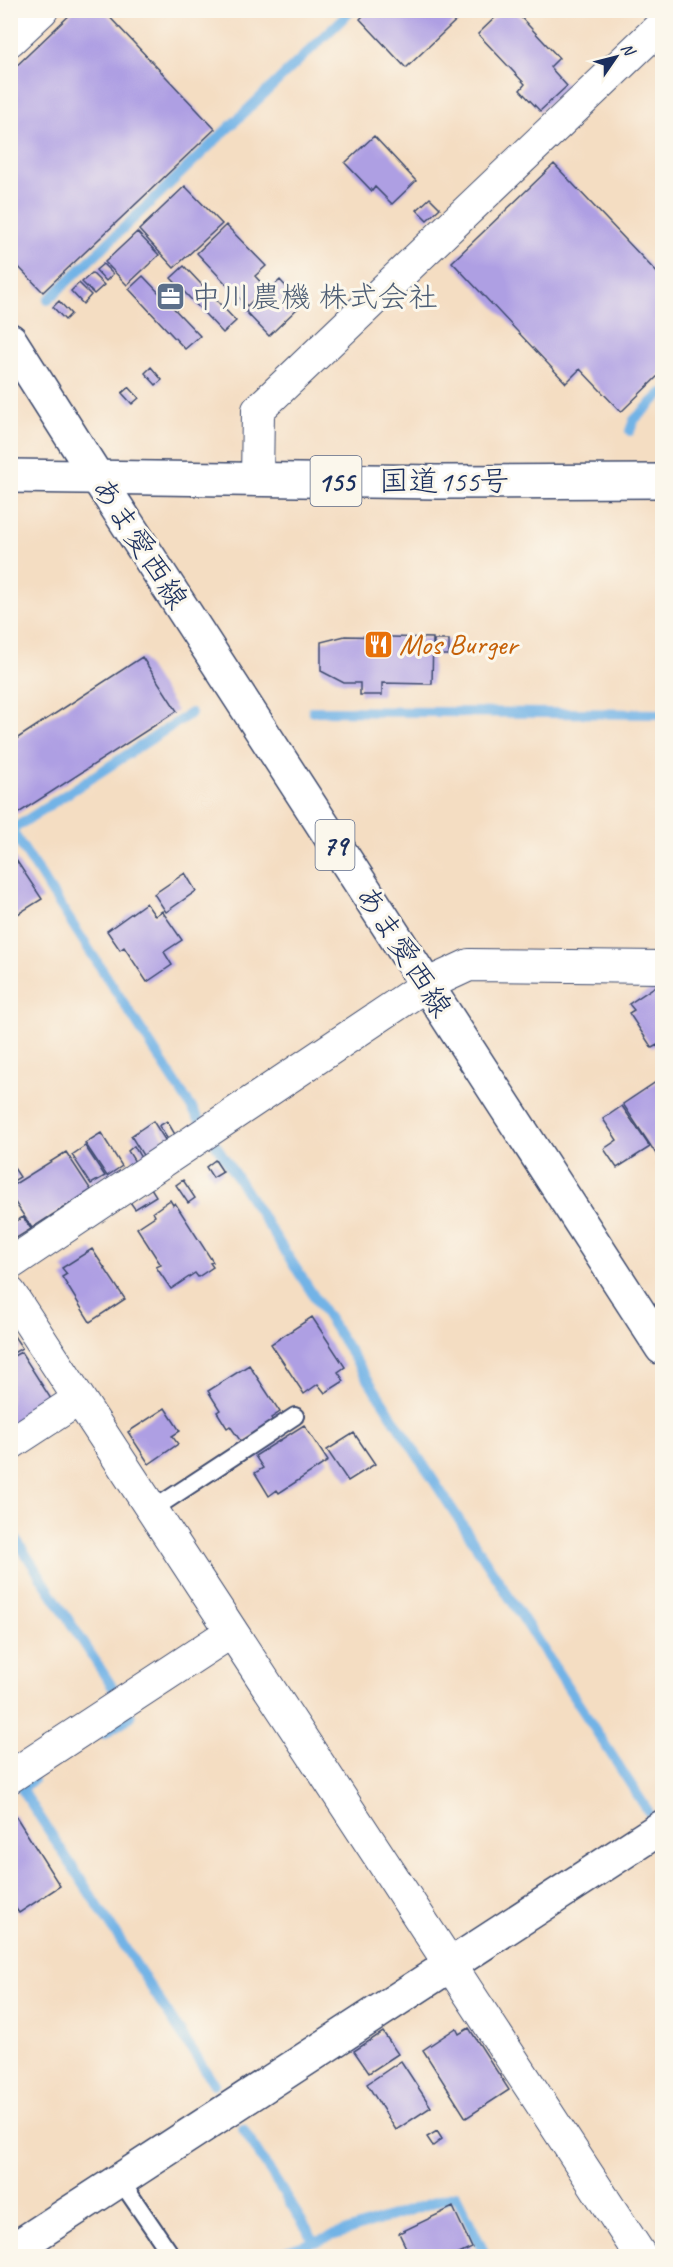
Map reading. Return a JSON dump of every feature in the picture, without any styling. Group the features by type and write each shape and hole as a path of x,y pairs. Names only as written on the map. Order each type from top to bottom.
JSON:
{"main road":[{"name":"あま愛西線","path":"10,340 663,1348"},
{"name":"国道155号","path":"10,476 257,480 663,481"},
{"path":"14,2250 663,1827"}],"street":[{"path":"10,40 42,10"},
{"path":"257,480 258,410 663,25"},
{"path":"10,1264 426,985 469,965 663,966"},
{"path":"10,1293 641,2256"},
{"path":"10,1444 79,1399"},
{"path":"10,1777 231,1632"}],"lane":[{"path":"152,1510 295,1416"},
{"path":"120,2180 172,2256"}],"building":[{"path":"75,10 103,10 215,129 43,292 10,258 10,72"},
{"path":"369,10 467,10 406,68 360,19"},
{"path":"503,10 514,10 559,58 550,67 567,86 540,111 520,90 525,84 478,34"},
{"path":"374,136 416,181 392,204 375,187 372,191 345,163"},
{"path":"554,164 662,278 662,372 621,412 580,369 566,383 452,262"},
{"path":"185,186 222,224 174,268 139,230"},
{"path":"430,198 440,208 427,220 417,210"},
{"path":"226,225 266,266 255,276 266,288 247,306 197,253"},
{"path":"137,232 159,255 127,285 105,262"},
{"path":"103,264 113,274 106,281 96,270"},
{"path":"184,266 236,321 223,333 171,278"},
{"path":"92,273 104,285 94,294 82,282"},
{"path":"143,276 200,336 185,349 129,289"},
{"path":"280,280 302,304 269,336 246,312"},
{"path":"79,283 91,295 83,304 71,291"},
{"path":"59,301 71,314 65,320 53,307"},
{"path":"151,367 162,380 156,385 145,373"},
{"path":"129,387 139,398 132,404 122,393"},
{"path":"345,636 433,638 432,684 382,683 382,695 360,695 360,683 344,683 321,671 321,642"},
{"path":"434,640 449,640 449,655 434,655"},
{"path":"142,657 177,711 17,814 10,803 10,743"},
{"path":"10,851 42,899 10,919"},
{"path":"185,873 196,891 166,912 154,894"},
{"path":"146,903 155,916 162,911 182,940 164,952 172,965 147,982 124,947 120,950 107,931"},
{"path":"662,982 662,1054 657,1045 652,1048 629,1013 634,1010 629,1004"},
{"path":"662,1078 662,1163 623,1104"},
{"path":"622,1106 650,1147 617,1168 604,1149 617,1140 603,1119"},
{"path":"153,1121 167,1143 144,1157 131,1136"},
{"path":"167,1121 176,1136 169,1141 159,1126"},
{"path":"101,1133 122,1166 107,1176 85,1143"},
{"path":"85,1146 105,1176 91,1184 72,1155"},
{"path":"134,1146 141,1158 135,1162 128,1151"},
{"path":"66,1152 91,1190 32,1228 10,1195 10,1187"},
{"path":"215,1160 223,1172 213,1178 206,1167"},
{"path":"10,1162 20,1177 10,1183"},
{"path":"183,1180 195,1198 188,1203 176,1185"},
{"path":"151,1188 156,1196 135,1209 130,1202"},
{"path":"170,1200 173,1205 175,1203 213,1262 210,1263 213,1267 198,1277 195,1273 171,1289 156,1267 161,1265 137,1228 155,1216 153,1212"},
{"path":"23,1217 31,1229 10,1242 10,1225"},
{"path":"92,1249 125,1299 90,1322 62,1277 67,1274 62,1268"},
{"path":"312,1317 345,1367 338,1372 344,1381 325,1393 318,1384 304,1394 271,1344"},
{"path":"10,1330 22,1348 10,1355"},
{"path":"21,1352 53,1402 10,1430 10,1358"},
{"path":"249,1365 280,1412 271,1418 274,1423 242,1443 230,1426 227,1428 217,1412 220,1410 208,1391"},
{"path":"165,1408 180,1431 172,1436 178,1444 149,1464 128,1432"},
{"path":"304,1425 328,1461 279,1493 277,1490 269,1496 255,1473 263,1468 255,1456"},
{"path":"354,1433 375,1464 348,1481 327,1450"},
{"path":"15,1815 60,1886 19,1913 10,1900 10,1818"},
{"path":"456,2028 459,2034 469,2028 509,2090 466,2118 423,2050"},
{"path":"383,2032 398,2054 369,2073 354,2051"},
{"path":"401,2061 431,2107 396,2130 367,2084"},
{"path":"437,2131 442,2139 433,2146 427,2137"},
{"path":"453,2207 472,2248 455,2256 410,2256 399,2233"}],"waterway":[{"path":"48,300 352,10"},
{"path":"630,431 634,420 662,393"},
{"path":"313,711 662,714"},
{"path":"10,831 191,713"},
{"path":"10,828 199,1119"},
{"path":"216,1145 648,1811"},
{"path":"10,1530 113,1688"},
{"path":"104,1734 131,1716"},
{"path":"33,1780 21,1788 214,2084"},
{"path":"243,2129 315,2242"},
{"path":"271,2256 456,2195 486,2256"}],"place":[{"name":"中川農機 株式会社","path":"170,297"},
{"name":"Mos Burger","path":"378,644"}]}
